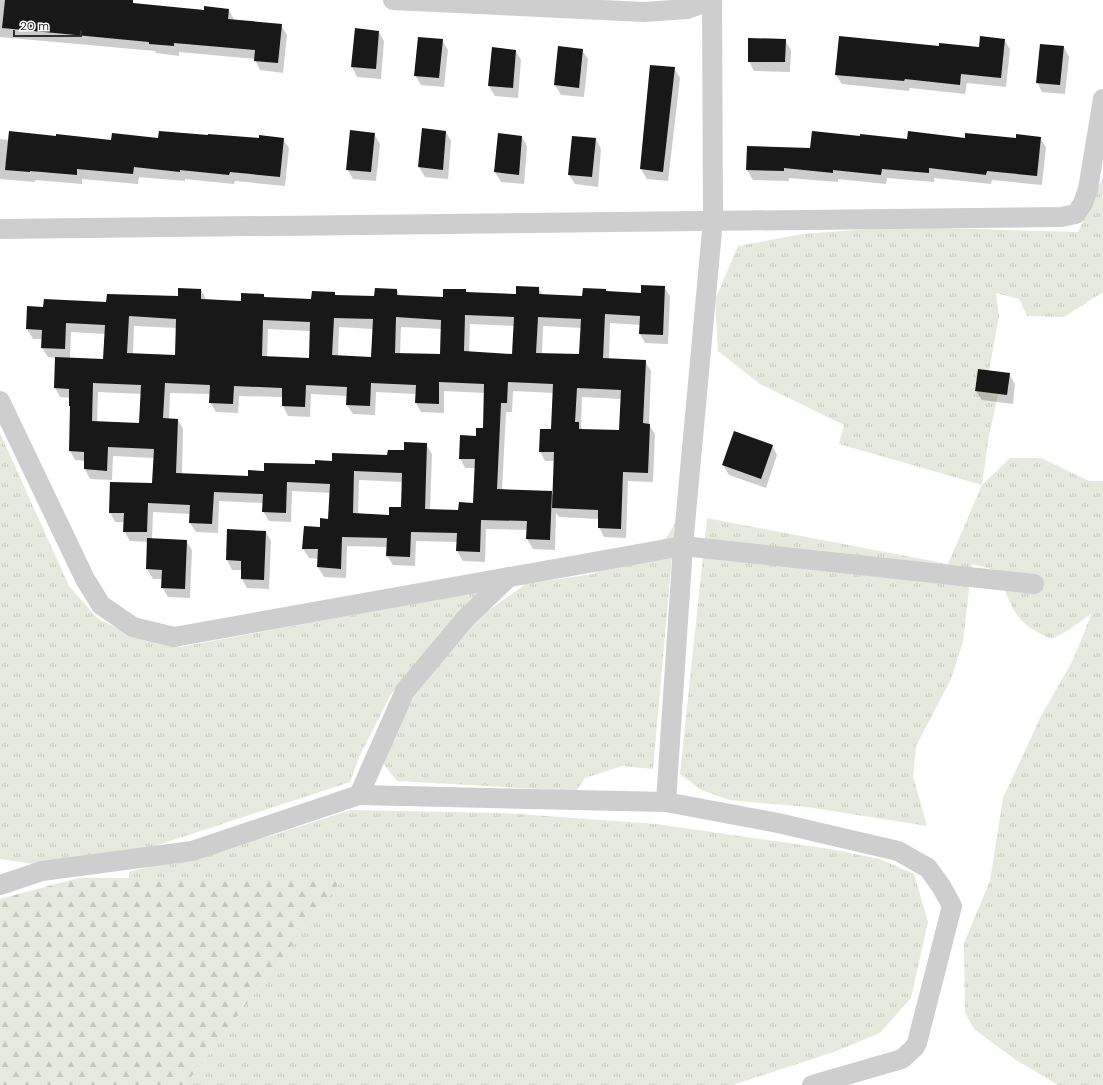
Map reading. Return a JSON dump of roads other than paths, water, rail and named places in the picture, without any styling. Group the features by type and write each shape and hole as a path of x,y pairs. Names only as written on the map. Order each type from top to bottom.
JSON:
{"street":[{"path":"393,0 644,12 687,9 712,0 713,220 682,546 666,802"},
{"path":"0,229 1060,217 1076,214 1083,203 1088,189 1103,98"},
{"path":"0,401 85,579 101,605 133,627 174,637 682,546 1034,584"},
{"path":"359,795 405,691 466,618 509,577"},
{"path":"0,885 42,871 192,851 359,795 666,802 778,823 898,851 928,868 941,886 952,906 917,1043 914,1048 902,1059 812,1085"}]}
